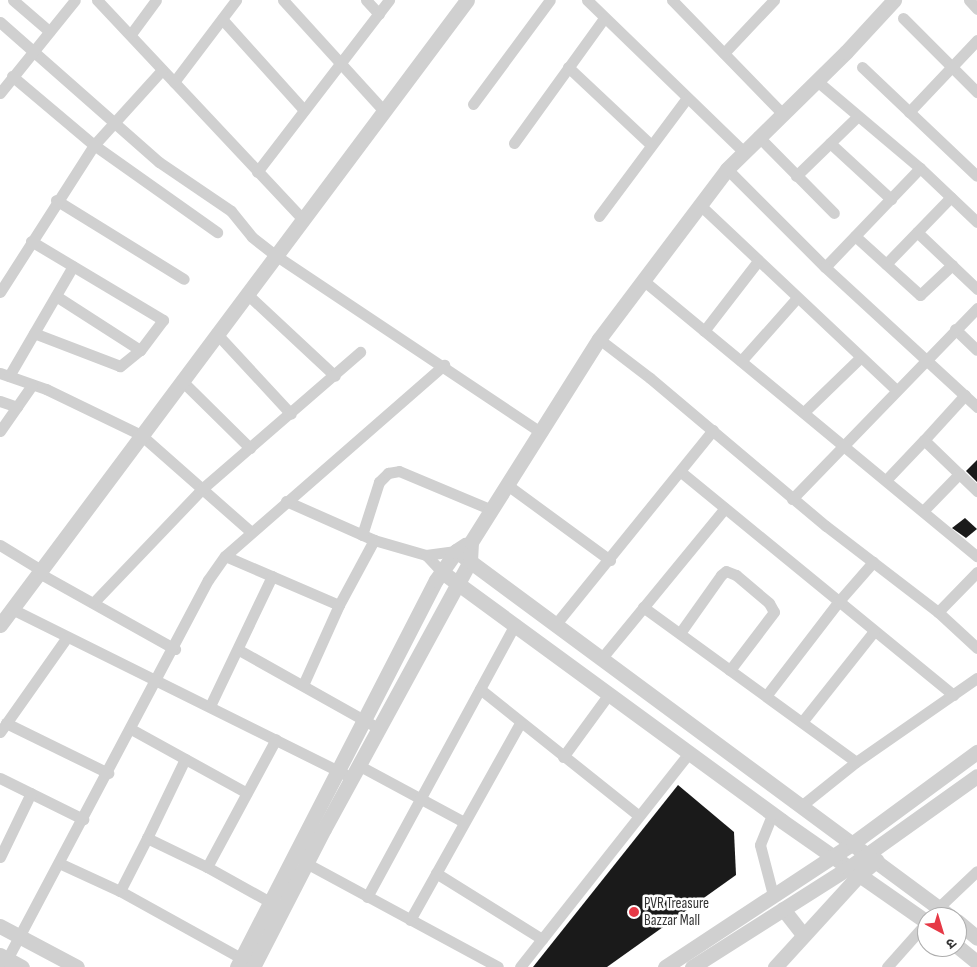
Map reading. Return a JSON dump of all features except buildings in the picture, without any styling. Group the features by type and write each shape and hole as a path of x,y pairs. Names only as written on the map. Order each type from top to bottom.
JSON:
{"street":[{"path":"13,0 49,31"},
{"path":"0,93 31,51 75,0"},
{"path":"97,0 131,34 257,172 303,218"},
{"path":"131,34 156,0"},
{"path":"174,82 236,0"},
{"path":"283,0 384,111"},
{"path":"366,0 379,14"},
{"path":"257,172 389,0"},
{"path":"0,625 216,333 468,0"},
{"path":"472,104 550,0"},
{"path":"587,0 686,98 743,151"},
{"path":"672,0 782,113"},
{"path":"372,724 458,584 470,561 471,542 490,509 599,339 726,169 782,113 818,81 894,0"},
{"path":"969,0 977,9"},
{"path":"724,53 770,2"},
{"path":"514,143 604,18"},
{"path":"903,18 977,92"},
{"path":"222,19 304,110"},
{"path":"0,22 159,162 231,211 252,237 275,255 444,365 540,432"},
{"path":"909,112 977,40"},
{"path":"568,67 651,145"},
{"path":"862,67 977,176"},
{"path":"0,292 56,200 94,145 162,70"},
{"path":"12,76 94,145 216,232"},
{"path":"818,81 920,168 977,222"},
{"path":"599,216 686,98"},
{"path":"796,176 858,116"},
{"path":"758,136 834,213"},
{"path":"830,143 891,199"},
{"path":"825,267 920,168"},
{"path":"726,169 825,267 977,407"},
{"path":"886,264 951,197"},
{"path":"56,200 184,278"},
{"path":"700,205 796,299 896,390"},
{"path":"917,232 977,289"},
{"path":"855,236 920,295 952,265"},
{"path":"31,241 163,320 140,350 120,366 34,333"},
{"path":"704,331 758,261"},
{"path":"73,266 34,333 4,375 32,385 141,435 251,532"},
{"path":"644,281 977,556"},
{"path":"247,294 335,376"},
{"path":"56,296 140,350"},
{"path":"741,361 796,299"},
{"path":"792,499 843,444 977,308"},
{"path":"956,329 977,350"},
{"path":"216,333 291,414"},
{"path":"599,339 713,430 792,499 938,612 977,648"},
{"path":"94,602 203,488 335,376 360,352"},
{"path":"804,412 860,358"},
{"path":"22,967 4,961 175,649 208,580 225,556 251,532 444,365"},
{"path":"181,380 250,448"},
{"path":"0,431 32,385"},
{"path":"886,480 965,395"},
{"path":"0,401 17,407"},
{"path":"556,625 713,430"},
{"path":"924,440 977,491"},
{"path":"362,535 379,482 388,473 399,472 490,509"},
{"path":"681,472 953,695"},
{"path":"923,511 959,474"},
{"path":"506,484 610,560"},
{"path":"286,501 374,540 426,555 456,551 471,542"},
{"path":"601,658 725,508"},
{"path":"303,686 339,605 374,540"},
{"path":"0,545 40,572 175,649"},
{"path":"456,551 939,907 977,871"},
{"path":"247,964 306,863 442,572 456,551"},
{"path":"426,555 442,572 515,624 688,754 772,815 917,915"},
{"path":"225,556 339,605"},
{"path":"766,696 839,600 873,562"},
{"path":"680,633 721,575 726,571 736,575 769,603 774,612 730,670"},
{"path":"938,612 977,572"},
{"path":"210,706 239,650 272,576"},
{"path":"643,607 856,762"},
{"path":"12,609 156,683 210,706 276,739 350,772 420,797 464,822"},
{"path":"367,897 515,624"},
{"path":"802,722 874,631"},
{"path":"67,637 3,728 108,773"},
{"path":"239,650 372,724"},
{"path":"801,806 856,762 977,678"},
{"path":"480,689 520,723 638,815"},
{"path":"563,757 609,694"},
{"path":"410,920 520,723"},
{"path":"132,729 247,793"},
{"path":"207,867 276,739"},
{"path":"665,967 853,843 977,752"},
{"path":"520,967 688,754"},
{"path":"120,891 185,759"},
{"path":"247,964 270,902 350,772"},
{"path":"692,967 783,909 854,871 977,776"},
{"path":"0,778 83,819"},
{"path":"0,857 5,835 31,793"},
{"path":"772,815 760,845 773,895"},
{"path":"147,838 207,867 270,902"},
{"path":"59,863 120,891 247,964"},
{"path":"306,863 498,967"},
{"path":"776,966 854,871"},
{"path":"436,873 542,939"},
{"path":"783,909 803,935"},
{"path":"0,926 77,967"},
{"path":"967,930 977,938"},
{"path":"887,967 917,933"},
{"path":"967,954 977,962"}],"place":[{"name":"PVR Treasure Bazzar Mall","path":"634,912"}]}
